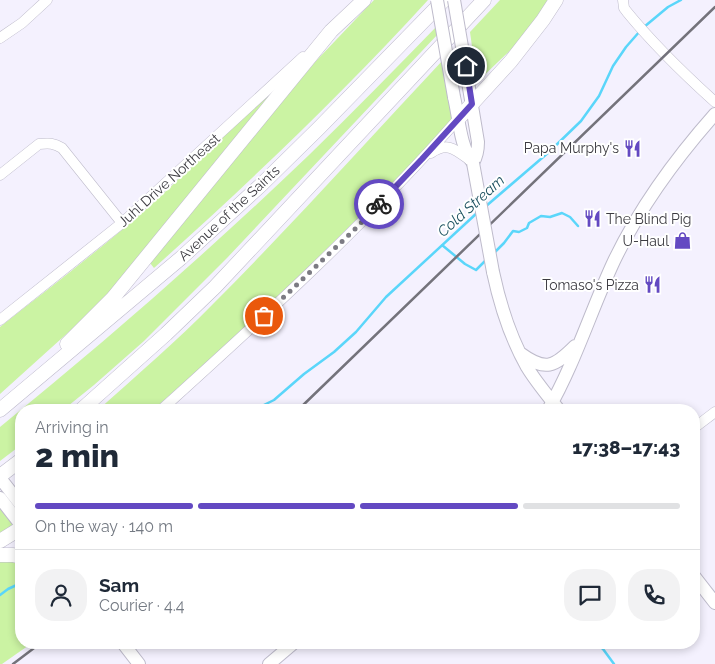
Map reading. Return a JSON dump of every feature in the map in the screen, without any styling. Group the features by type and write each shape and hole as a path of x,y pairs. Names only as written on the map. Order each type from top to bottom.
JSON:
{"highway":[{"path":"16,396 113,298 331,31 364,0"},
{"name":"Avenue of the Saints","path":"0,410 174,265 262,184 444,0"},
{"path":"88,404 166,334 215,286 484,0"},
{"path":"459,118 511,62 556,0"},
{"path":"0,477 15,465"},
{"path":"0,541 15,530"},
{"path":"0,556 15,556"}],"main road":[{"path":"437,0 454,97 466,151 473,163 501,307 520,353 551,404"},
{"path":"454,0 478,142 478,151 473,163"},
{"path":"554,404 609,271 638,216 684,151 715,114"},
{"path":"520,353 539,364 551,365 560,361 581,341"},
{"path":"0,477 15,498"},
{"path":"0,498 15,518"},
{"path":"700,584 715,603"},
{"path":"127,649 139,664"},
{"path":"269,664 287,649"}],"street":[{"path":"0,38 22,23 47,0"},
{"path":"623,0 624,8 650,39 669,60 715,102"},
{"name":"Juhl Drive Northeast","path":"0,320 122,223 331,31"},
{"path":"168,404 354,230 459,118"},
{"path":"0,175 39,144 54,144 62,148 122,223"},
{"path":"422,159 439,148 446,147 454,148 473,163"},
{"path":"700,423 715,412"}],"green space":[{"path":"374,0 428,0 362,70 294,137 154,268 150,263 272,113 316,61"},
{"path":"500,0 551,0 521,40 477,82 470,32"},
{"path":"437,26 438,34 227,258 144,341 70,404 28,404 119,328 196,260 309,155"},
{"path":"443,60 453,120 378,198 265,309 160,404 105,404 185,331 300,214"},
{"path":"284,82 128,273 82,320 0,394 0,327 144,211 248,113"},
{"path":"15,415 15,450 0,461 0,427"},
{"path":"0,507 13,525 0,534"},
{"path":"15,561 15,649 23,649 2,664 0,664 0,562"}],"waterway":[{"name":"Cold Stream","path":"644,27 668,7 681,0"},
{"name":"Cold Stream","path":"485,207 549,152 581,121 599,96 613,66 640,31"},
{"name":"Cold Stream","path":"266,404 274,400 304,374 334,352 356,332 386,297 477,213"},
{"path":"494,253 513,231 519,232 527,228 529,223 541,216 550,217 562,213 570,217 578,226"},
{"path":"442,245 465,264 476,270 486,260"},
{"name":"Cold Stream","path":"0,595 15,586"},
{"path":"603,649 614,664"}],"railway":[{"path":"304,404 715,7"},
{"path":"13,664 33,649"}],"way so far":[{"path":"264,316 379,204"}],"place":[{"name":"Papa Murphy's","path":"633,148"},
{"name":"The Blind Pig","path":"592,219"},
{"name":"U-Haul","path":"683,241"},
{"name":"Tomaso's Pizza","path":"653,285"}],"route":[{"path":"379,204 472,104 466,66"}]}
